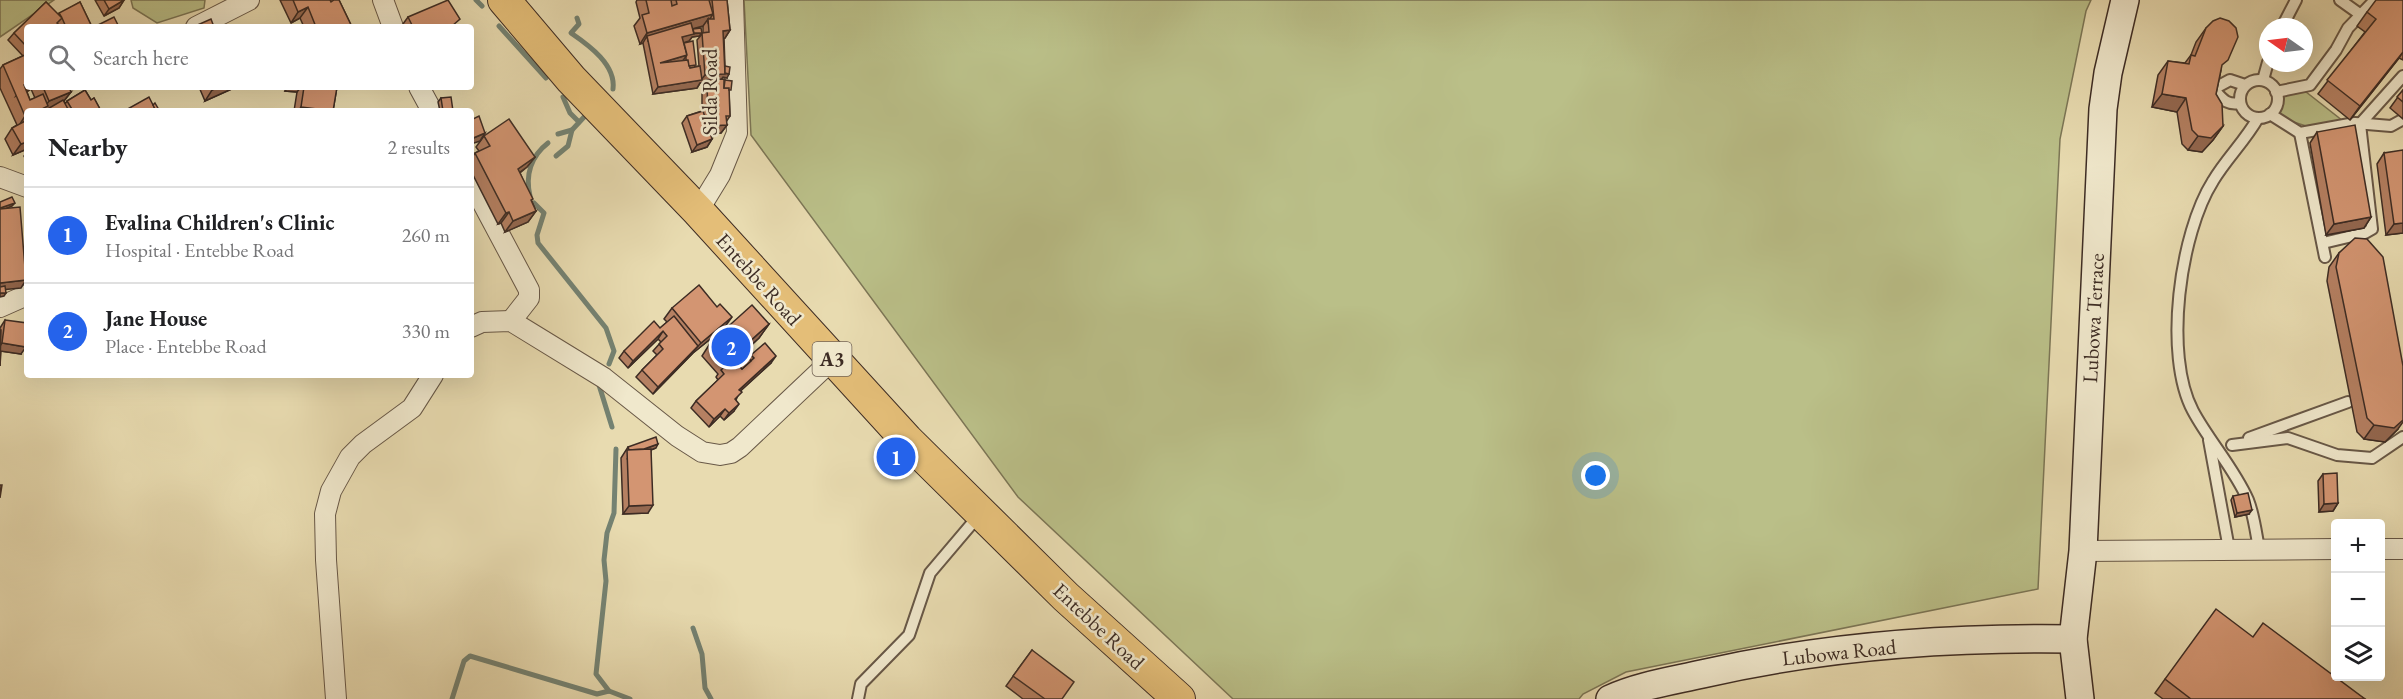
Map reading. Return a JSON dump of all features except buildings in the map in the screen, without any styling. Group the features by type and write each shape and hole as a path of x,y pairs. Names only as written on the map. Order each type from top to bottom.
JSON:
{"main road":[{"name":"Entebbe Road","path":"504,0 571,79 698,211 832,360 980,513 1171,696"}],"street":[{"path":"202,24 249,0"},
{"path":"383,0 392,24"},
{"name":"Silda Road","path":"698,211 720,175 737,133 733,0"},
{"name":"Lubowa Terrace","path":"2080,699 2073,639 2083,551 2103,109 2108,73 2125,0"},
{"path":"421,90 430,108"},
{"path":"0,177 24,186"},
{"path":"474,187 529,290 527,302 511,321"},
{"path":"0,307 24,296"},
{"path":"474,326 482,322 511,321 604,378 677,436 712,454 731,453 740,447 832,360"},
{"path":"336,699 325,548 325,514 331,491 350,458 363,444 412,408 431,378"},
{"path":"2083,551 2331,549"},
{"path":"2385,549 2403,549"},
{"name":"Lubowa Road","path":"1610,699 1640,688 1741,665 1841,649 1960,640 2073,639"}],"lane":[{"path":"2287,18 2296,0"},
{"path":"2340,0 2361,15"},
{"path":"2276,92 2310,86 2336,50 2348,28 2375,0"},
{"path":"2263,80 2265,72"},
{"path":"2323,243 2366,233 2372,229 2360,124 2403,76"},
{"path":"2240,103 2232,104 2224,101 2216,92 2217,87 2230,80 2245,85 2263,80 2269,82 2276,92 2277,104 2270,114 2258,118 2246,113 2240,103 2245,85"},
{"path":"2270,114 2300,133 2355,123 2391,126 2400,121"},
{"path":"2258,118 2212,182 2196,218 2181,279 2177,331 2178,370 2192,409 2248,500 2259,549"},
{"path":"2300,133 2325,257"},
{"path":"2217,449 2348,402"},
{"path":"2208,435 2229,549"},
{"path":"2232,445 2288,438 2337,455 2372,458 2403,437"},
{"path":"858,699 861,684 909,635 930,573 980,513"}],"green space":[{"path":"0,0 54,0 0,37"},
{"path":"131,0 205,0 204,8 157,23 133,8"},
{"path":"744,0 2091,0 2086,11 2060,139 2038,589 1626,672 1583,694 1579,699 1233,699 1018,497 751,135"},
{"path":"2292,91 2306,92 2343,121 2306,126 2284,119 2280,114 2284,94"}],"waterway":[{"path":"476,0 482,6"},
{"path":"577,18 579,24 571,33 593,50 606,64 613,80 613,89"},
{"path":"499,26 546,78"},
{"path":"563,97 570,113 579,122"},
{"path":"556,156 568,146 572,130 585,116"},
{"path":"558,134 572,130"},
{"path":"530,196 528,181 531,166 537,154 548,143"},
{"path":"534,203 544,213 537,235 538,243 606,328 614,351 609,364"},
{"path":"599,385 612,427"},
{"path":"609,691 596,674 606,581 604,560 607,533 614,513 616,449"},
{"path":"693,628 702,654 705,688 711,699"},
{"path":"452,699 464,661 470,656 597,694 609,691 630,699"}],"place":[{"name":"Jane House","path":"731,347"},
{"name":"Evalina Children's Clinic","path":"896,457"}]}
